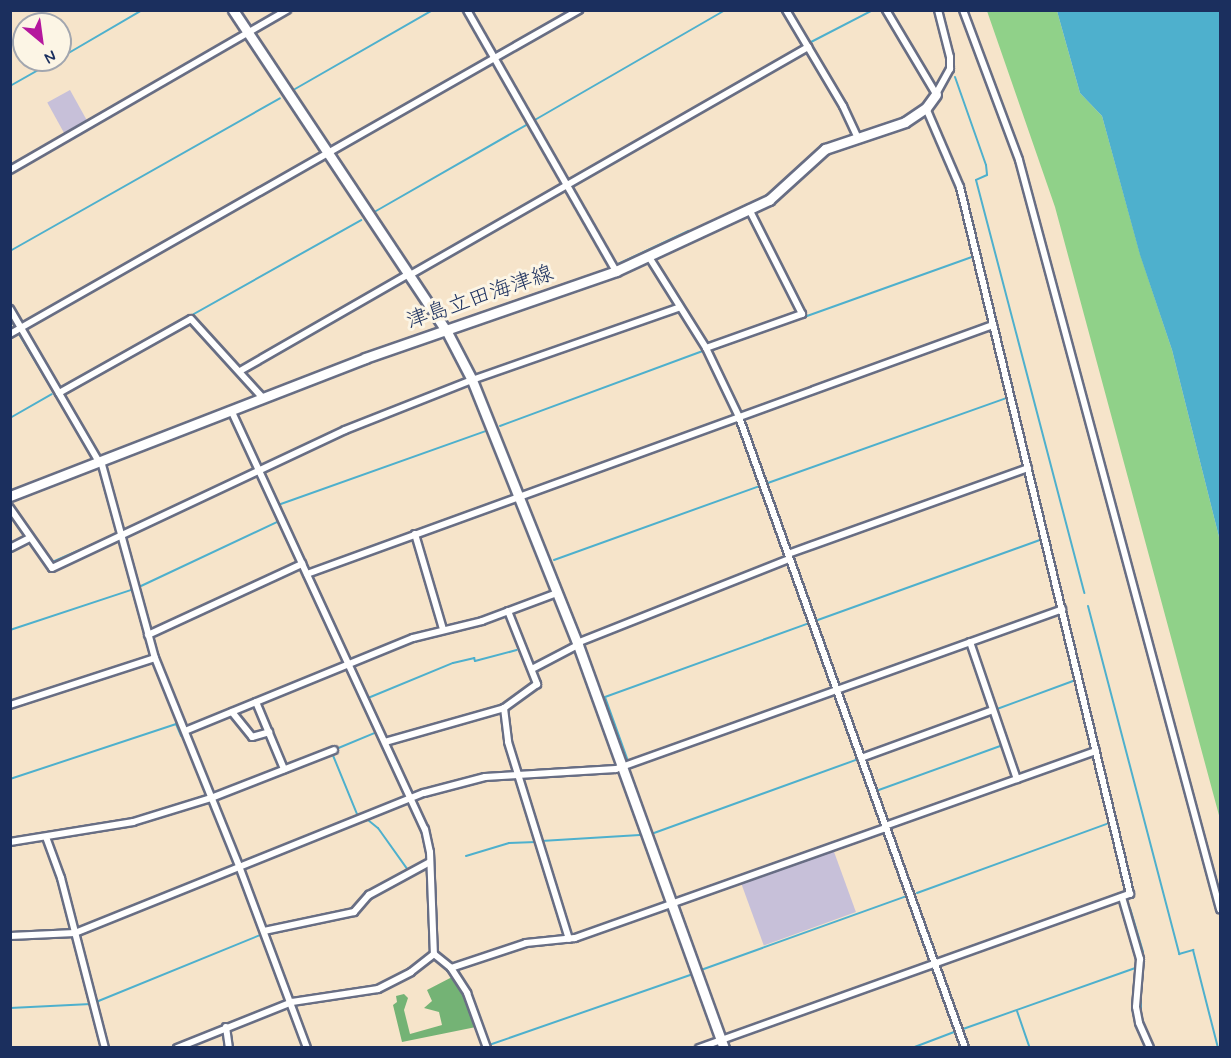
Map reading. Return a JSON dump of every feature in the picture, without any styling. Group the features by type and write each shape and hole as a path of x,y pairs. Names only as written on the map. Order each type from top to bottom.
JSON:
{"street":[{"path":"233,10 446,330 472,380 578,644 722,1043"},
{"path":"10,170 287,10"},
{"path":"467,10 616,271"},
{"path":"10,334 579,10"},
{"path":"886,10 936,94 950,69 950,57 938,10"},
{"path":"963,10 1019,160 1221,909"},
{"path":"788,11 843,106 858,138"},
{"path":"240,371 808,47"},
{"name":"津島立田海津線","path":"10,496 263,398 446,330 616,271 649,257 769,200 825,149 905,122 926,108 936,94"},
{"path":"699,1047 722,1043 935,963 1130,894 960,187 926,108"},
{"path":"706,348 802,314 749,209"},
{"path":"649,257 706,348 739,417 965,1047"},
{"path":"10,508 52,568 345,430 472,380 680,308"},
{"path":"10,309 100,461 155,657 292,1002 306,1047"},
{"path":"59,393 191,319 263,398"},
{"path":"307,574 993,325"},
{"path":"231,410 425,829 430,862 434,954 452,968 467,993 487,1047"},
{"path":"532,669 578,644 788,557 1028,468"},
{"path":"415,534 443,629"},
{"path":"10,548 30,538"},
{"path":"148,635 302,564"},
{"path":"185,731 349,664 443,629 482,621 557,593"},
{"path":"10,936 75,933 410,797 484,777 622,767 1062,609"},
{"path":"384,742 504,708 537,684 508,611"},
{"path":"970,642 1017,779"},
{"path":"10,705 155,657"},
{"path":"256,702 284,769"},
{"path":"504,708 508,742 569,939"},
{"path":"861,758 993,710"},
{"path":"232,712 252,737 269,732"},
{"path":"10,842 133,822 211,798 334,750"},
{"path":"452,968 526,942 569,939 672,905 1096,751"},
{"path":"46,837 61,878 105,1047"},
{"path":"264,931 354,912 369,895 430,862"},
{"path":"1122,897 1140,959 1136,1007 1139,1023 1150,1047"},
{"path":"177,1047 292,1002 378,989 411,972 434,954"},
{"path":"226,1027 229,1047"}],"shaded area":[{"path":"70,90 88,122 65,135 47,103"},
{"path":"833,849 856,912 764,945 741,883"}],"green space":[{"path":"987,11 1057,11 1080,93 1102,116 1140,254 1172,350 1220,541 1220,819 1055,207"},
{"path":"454,976 465,994 476,1027 402,1042 393,1005 397,1002 396,996 404,994 408,998 404,1010 410,1034 442,1025 439,1012 424,1008 432,1001 427,990"}],"water":[{"path":"1057,11 1220,11 1220,541 1172,350 1140,255 1102,116 1080,93"}],"waterway":[{"path":"72,51 142,10"},
{"path":"295,89 433,10"},
{"path":"533,121 725,10"},
{"path":"811,42 873,10"},
{"path":"10,86 35,72"},
{"path":"955,77 986,165 987,175 976,180 1084,593"},
{"path":"10,251 280,98"},
{"path":"534,122 567,179"},
{"path":"376,211 528,124"},
{"path":"942,154 956,189"},
{"path":"573,188 616,265 688,231"},
{"path":"110,361 361,220"},
{"path":"712,350 972,257"},
{"path":"593,334 675,305"},
{"path":"10,319 16,328"},
{"path":"19,334 54,393"},
{"path":"500,426 705,350"},
{"path":"312,442 464,379"},
{"path":"10,418 52,394"},
{"path":"765,484 1006,398"},
{"path":"278,505 486,431"},
{"path":"126,529 254,469"},
{"path":"554,560 760,486"},
{"path":"141,586 279,521"},
{"path":"50,563 116,534"},
{"path":"815,621 1040,540"},
{"path":"10,630 131,590"},
{"path":"1088,606 1179,954 1193,950 1218,1048"},
{"path":"628,761 605,697 809,623"},
{"path":"387,739 368,698 453,663 474,658 475,661 517,650"},
{"path":"1008,743 997,709 1073,681"},
{"path":"190,732 223,719"},
{"path":"10,779 176,724 181,736"},
{"path":"846,727 869,790"},
{"path":"336,749 377,732"},
{"path":"876,791 1003,745"},
{"path":"332,753 357,814"},
{"path":"654,833 858,759"},
{"path":"361,822 368,820 378,828 408,870"},
{"path":"917,893 1107,824"},
{"path":"541,841 640,835"},
{"path":"466,856 509,843 536,842"},
{"path":"664,866 674,893"},
{"path":"405,879 419,871"},
{"path":"701,970 907,896"},
{"path":"282,930 356,915 371,897"},
{"path":"1130,908 1143,952 1142,988"},
{"path":"680,909 724,1033"},
{"path":"96,1002 260,935"},
{"path":"963,1029 1135,968"},
{"path":"489,1045 690,975"},
{"path":"1141,994 1141,1019 1154,1048"},
{"path":"10,1008 91,1004"},
{"path":"1017,1011 1030,1048"},
{"path":"912,1048 954,1032"},
{"path":"727,1042 729,1048"}]}
